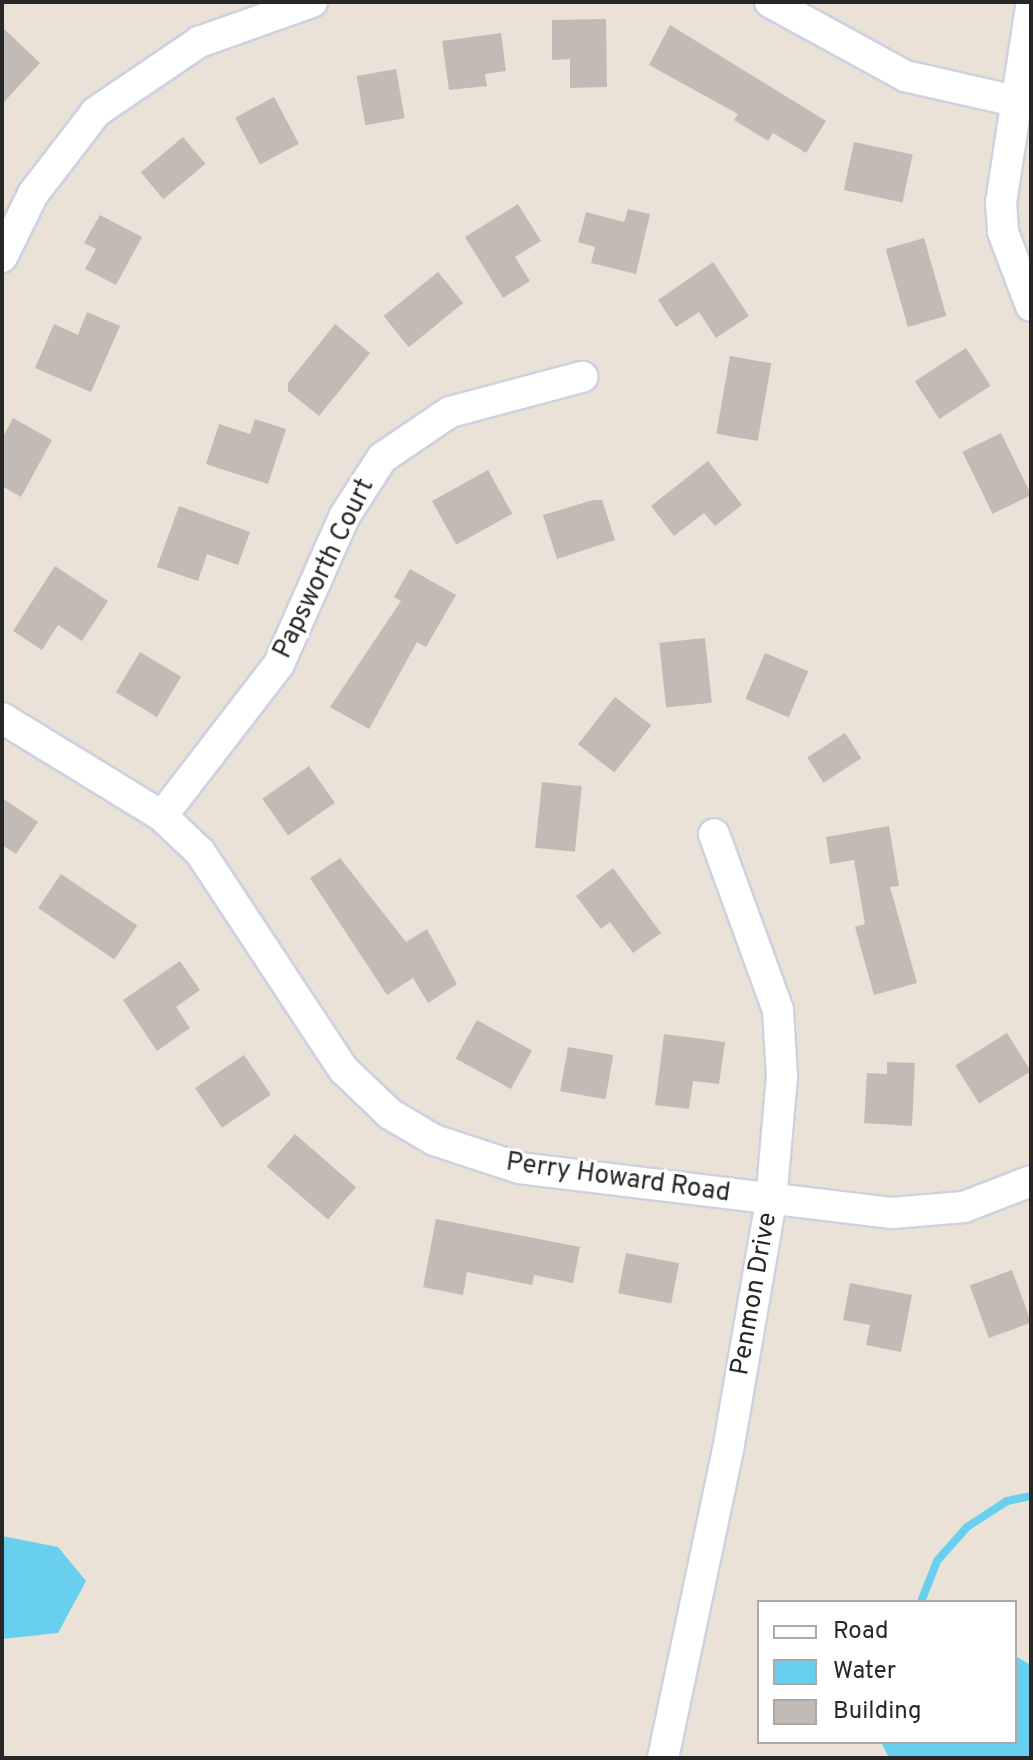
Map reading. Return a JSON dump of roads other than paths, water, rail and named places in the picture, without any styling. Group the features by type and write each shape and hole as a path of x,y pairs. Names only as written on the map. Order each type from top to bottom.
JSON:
{"street":[{"path":"2,257 33,194 96,112 225,14 312,2"},
{"path":"770,2 905,76 1011,100"},
{"path":"1031,7 1011,100 1001,168 1003,232 1031,306"},
{"name":"Papsworth Court","path":"162,816 279,664 344,517 382,458 450,412 582,377"},
{"name":"Perry Howard Road","path":"2,718 162,816 221,881 344,1070 390,1114 434,1140 519,1168 771,1200 928,1212 988,1200 1031,1181"},
{"name":"Penmon Drive","path":"663,1758 771,1200 782,1077 778,1010 714,834"}],"water":[{"path":"2,1536 58,1547 86,1581 58,1633 2,1639"},
{"path":"1017,1657 1031,1665 1031,1758 889,1758 882,1744 1017,1744"}],"waterway":[{"path":"922,1600 937,1561 967,1527 1007,1501 1031,1496"}]}
